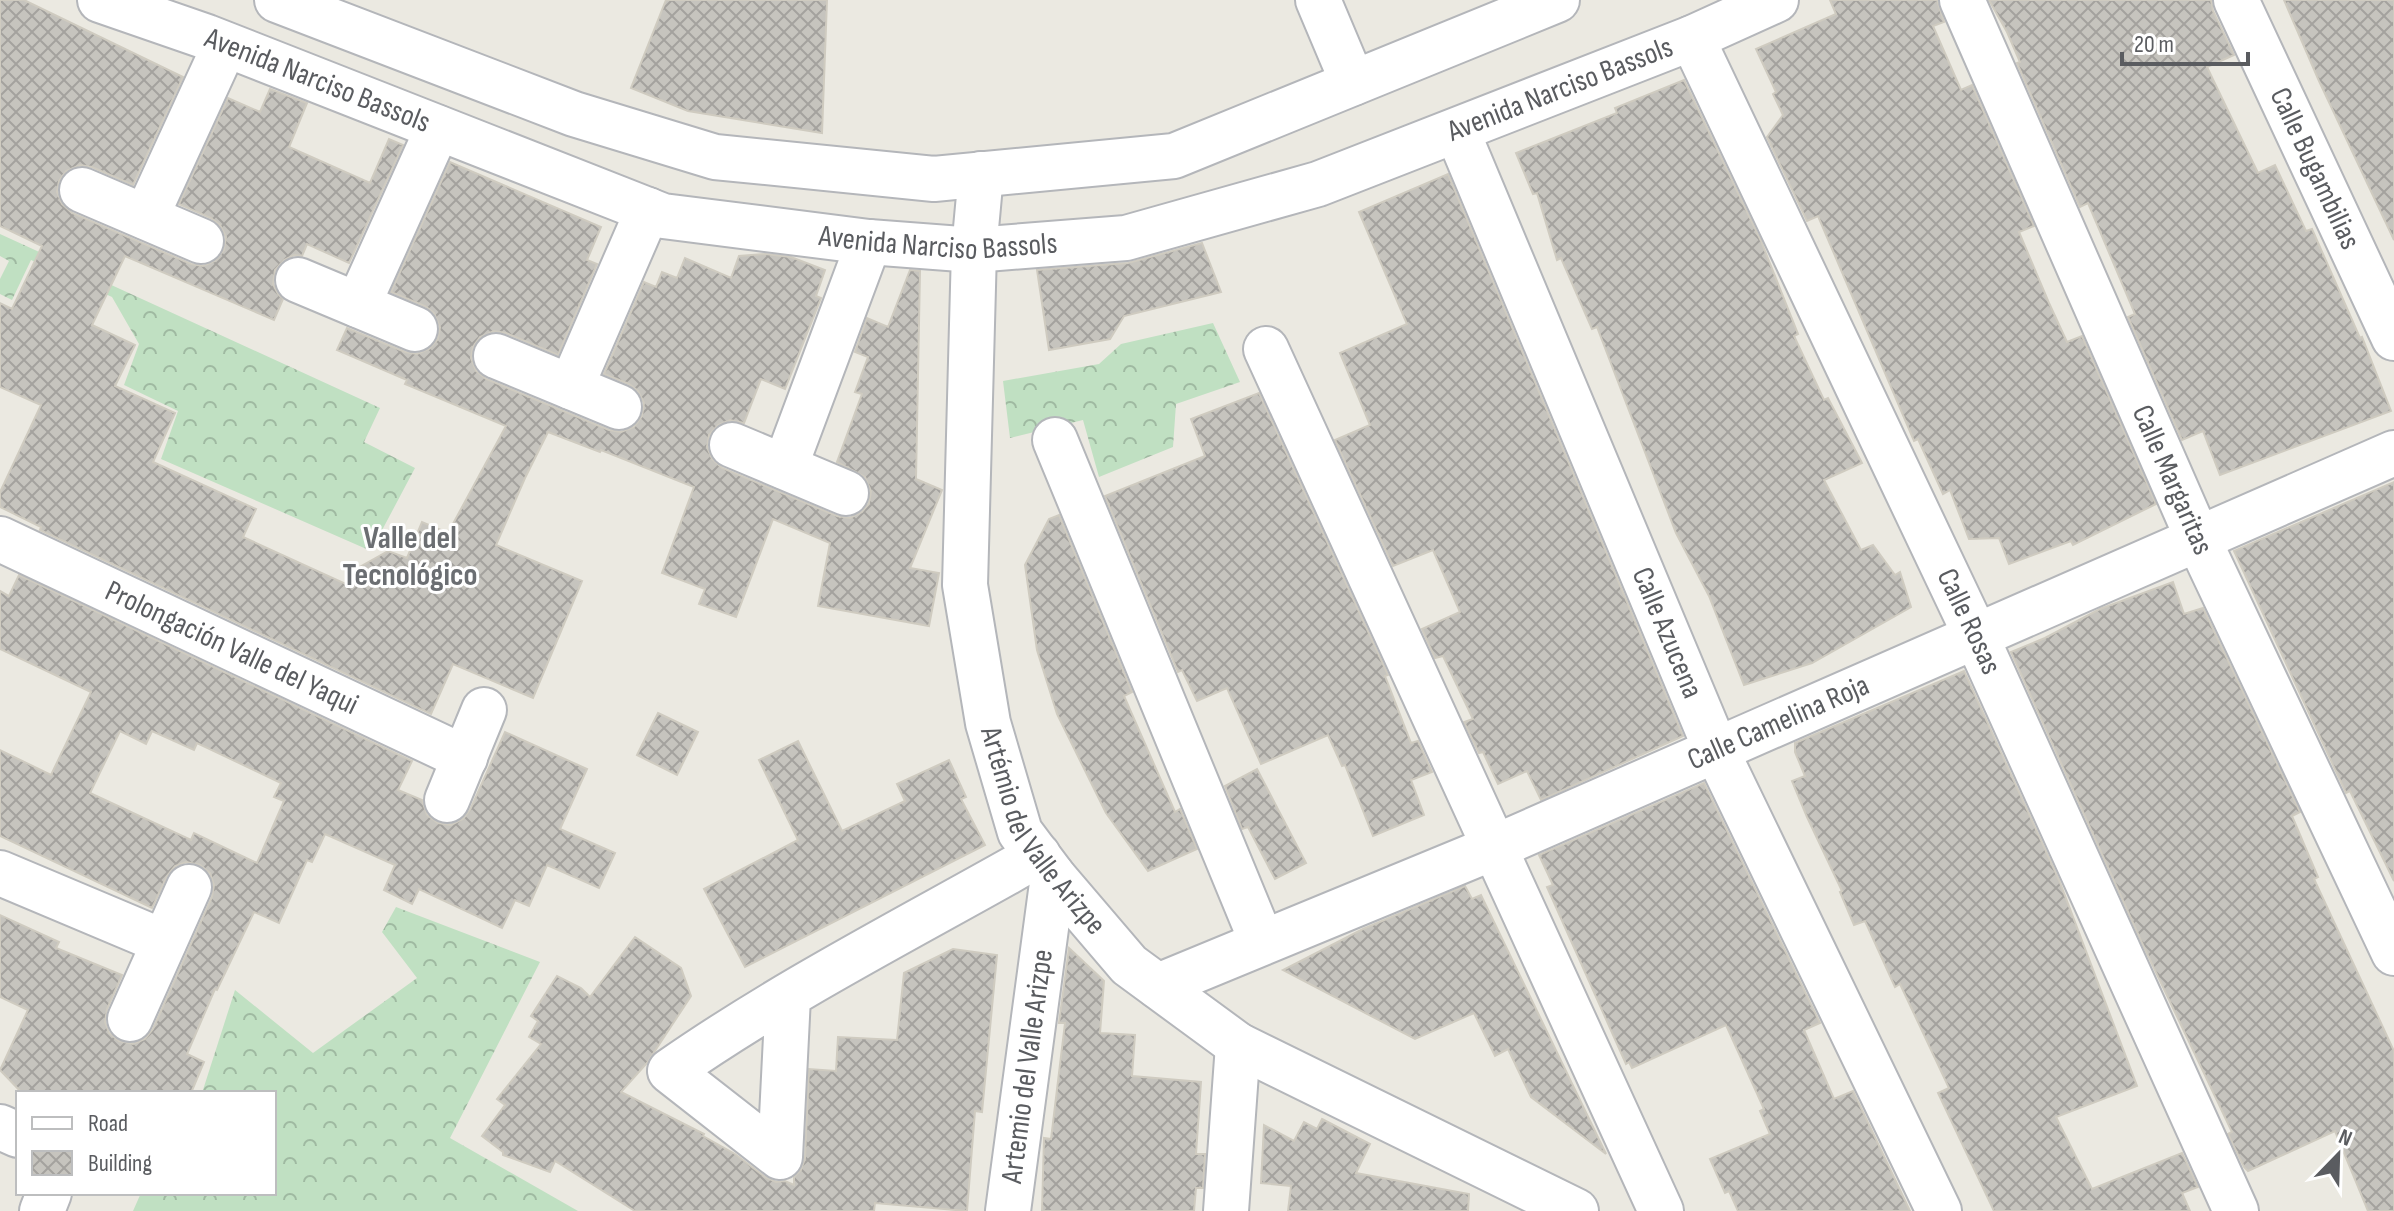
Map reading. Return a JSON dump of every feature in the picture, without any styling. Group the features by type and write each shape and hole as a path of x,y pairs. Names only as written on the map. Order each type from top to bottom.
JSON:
{"street":[{"name":"Avenida Narciso Bassols","path":"100,0 225,45 663,216 869,242 974,250 1126,238 1318,184 1692,38 1776,0"},
{"name":"Avenida Narciso Bassols","path":"277,0 574,114 715,157 934,179 1174,156 1557,0"},
{"path":"1318,0 1353,83"},
{"name":"Calle Margaritas","path":"1962,0 2198,539 2394,953"},
{"name":"Calle Bugambilias","path":"2236,0 2394,338"},
{"name":"Calle Rosas","path":"1692,38 1976,636 2236,1211"},
{"path":"146,217 225,45"},
{"path":"358,305 438,128"},
{"name":"Calle Azucena","path":"1457,131 1716,750 1939,1211"},
{"name":"Artémio del Valle Arizpe","path":"981,174 974,250 965,585 988,723 1020,832 1129,965 1238,1045 1576,1211"},
{"path":"82,190 201,241"},
{"path":"571,387 648,210"},
{"path":"785,467 869,242"},
{"path":"298,280 415,329"},
{"path":"1266,349 1661,1211"},
{"path":"496,356 619,407"},
{"path":"1055,440 1262,942"},
{"path":"732,445 846,493"},
{"name":"Calle Camelina Roja","path":"1158,986 1495,847 2394,453"},
{"name":"Prolongación Valle del Yaqui","path":"0,539 465,758"},
{"path":"447,800 484,710"},
{"path":"788,997 1046,866"},
{"name":"Artemio del Valle Arizpe","path":"1008,1211 1046,866"},
{"path":"0,873 164,942"},
{"path":"130,1019 189,887"},
{"path":"1226,1211 1238,1045"}],"green space":[{"path":"0,234 380,408 364,442 415,468 371,551 161,459 178,411 124,385 139,344 112,297 31,260 12,300 0,294 0,279 9,261 0,256"},
{"path":"1213,323 1240,382 1176,404 1173,447 1099,477 1083,420 1010,438 1003,381 1099,364 1121,344"},
{"path":"396,907 540,962 450,1138 578,1211 133,1211 140,1195 276,1195 276,1091 203,1091 235,990 313,1053 417,978 382,932"}],"building":[{"path":"0,0 24,0 183,77 133,185 80,165 66,171 59,181 57,192 62,204 72,213 191,264 203,266 215,261 224,250 226,237 220,225 179,204 228,98 260,112 270,89 307,103 289,147 370,183 389,139 403,145 349,263 307,244 302,256 294,255 284,260 275,270 273,284 283,299 274,320 125,256 92,325 135,345 115,386 175,413 153,462 256,509 243,537 350,586 358,568 388,551 407,558 422,522 448,533 506,426 405,384 407,380 337,350 347,328 417,354 429,349 438,339 440,327 434,313 391,292 450,162 601,227 587,260 597,264 558,355 494,331 480,337 473,347 471,358 476,371 486,379 609,430 621,432 634,427 642,416 644,403 638,391 604,374 644,282 656,287 662,272 677,278 685,258 731,278 739,256 765,254 791,257 825,270 816,296 821,298 785,389 761,379 744,423 730,420 718,425 709,435 707,447 712,459 722,468 837,516 850,518 862,512 869,503 871,491 865,477 837,462 862,394 855,392 868,357 855,352 867,318 888,327 910,270 920,271 916,479 942,490 910,568 939,573 929,626 818,606 830,543 773,519 736,617 699,604 705,589 662,573 694,487 548,432 496,545 582,581 533,698 453,664 431,714 40,530 41,527 0,507 0,492 41,405 0,387 0,303 12,309 42,246 0,226"},
{"path":"666,0 827,0 822,133 688,111 631,88"},
{"path":"1830,0 1937,0 1944,22 1933,26 1961,90 1972,85 2034,226 2019,232 2049,303 2067,342 2082,336 2156,504 2073,545 2071,541 2009,564 1999,538 1969,539 1950,490 1943,494 1918,439 1914,441 1818,216 1807,221 1767,137 1783,115 1756,49 1836,14"},
{"path":"1989,0 2211,0 2234,55 2207,67 2258,173 2275,165 2306,231 2312,229 2362,337 2391,411 2220,475 2203,431 2182,440 2128,317 2135,314 2088,203 2080,207 2017,63 2020,62 2007,32"},
{"path":"2284,0 2394,0 2394,240 2319,81"},
{"path":"1684,80 1761,241 1798,334 1794,336 1824,400 1828,398 1862,463 1824,480 1861,550 1873,545 1895,575 1900,572 1911,607 1812,663 1744,685 1709,596 1676,533 1597,327 1592,329 1561,258 1557,260 1537,193 1533,194 1516,153 1617,113 1615,108"},
{"path":"1448,174 1683,736 1541,800 1527,771 1498,784 1483,752 1479,753 1464,722 1473,719 1443,656 1435,658 1422,629 1460,612 1433,550 1393,566 1335,440 1370,425 1340,353 1407,324 1359,212"},
{"path":"1202,243 1221,292 1124,316 1110,339 1049,350 1037,270 1128,263"},
{"path":"1259,393 1388,675 1385,676 1411,743 1418,741 1432,772 1411,780 1424,815 1373,836 1345,765 1342,766 1328,735 1261,764 1227,688 1197,701 1182,670 1178,672 1105,496 1205,456 1191,419"},
{"path":"2394,482 2394,881 2350,791 2346,793 2234,551"},
{"path":"1059,515 1132,692 1124,696 1175,812 1180,809 1197,849 1148,871 1106,813 1057,714 1037,650 1025,565 1049,519"},
{"path":"19,575 412,761 398,790 422,800 427,815 438,823 451,825 463,819 470,810 505,732 587,769 560,829 615,853 599,888 547,865 529,906 515,900 502,928 419,889 412,904 384,890 395,865 325,834 312,862 307,860 279,923 254,912 215,989 187,1054 204,1062 192,1091 20,1091 0,1070 28,1010 0,997 0,915 59,942 56,948 122,975 107,1009 105,1022 109,1033 119,1041 133,1044 145,1039 153,1029 212,897 214,885 210,873 200,865 186,862 175,866 152,908 0,836 0,750 51,775 91,692 0,649 0,591 9,596","holes":["120,731 146,744 152,731 194,750 197,743 281,783 274,797 284,801 257,863 194,833 191,840 90,793"]},
{"path":"2173,582 2184,614 2203,608 2300,812 2292,816 2318,877 2314,879 2394,1051 2394,1211 2368,1211 2335,1131 2248,1171 2244,1167 2228,1134 2232,1132 2143,945 2011,652 2100,609"},
{"path":"1964,671 2059,880 2137,1086 2056,1117 2092,1189 2182,1153 2198,1187 2182,1193 2190,1211 1994,1211 1938,1093 1949,1088 1900,984 1895,987 1865,921 1854,925 1842,891 1807,817 1792,781 1805,776 1795,752 1795,743"},
{"path":"658,713 698,732 677,775 637,755"},
{"path":"798,741 842,831 905,801 897,784 949,760 966,797 961,799 985,845 745,967 704,889 798,840 759,760"},
{"path":"1257,769 1306,863 1275,879 1248,827 1242,829 1225,786"},
{"path":"1704,783 1820,1023 1804,1030 1834,1099 1853,1091 1910,1211 1738,1211 1729,1191 1725,1193 1710,1159 1770,1134 1760,1111 1764,1109 1726,1025 1632,1068 1629,1062 1626,1064 1547,887 1553,885 1539,855"},
{"path":"1465,886 1472,899 1481,895 1606,1154 1531,1097 1508,1049 1495,1056 1474,1013 1415,1039 1283,970 1363,929"},
{"path":"635,937 681,968 691,996 647,1063 621,1092 704,1134 765,1177 794,1185 794,1177 801,1170 805,1158 809,1069 836,1071 838,1037 897,1040 904,973 953,949 997,955 982,1112 975,1111 967,1211 875,1203 874,1211 635,1211 555,1161 550,1172 503,1155 482,1136 505,1105 497,1099 541,1044 529,1037 538,1021 531,1016 557,976 581,988 590,997"},
{"path":"1069,948 1104,981 1100,1033 1135,1035 1132,1076 1201,1082 1196,1154 1205,1154 1203,1188 1196,1188 1194,1211 1042,1211 1044,1138 1051,1139 1065,1023 1059,1023"},
{"path":"1322,1119 1370,1144 1356,1173 1469,1194 1468,1211 1288,1211 1291,1186 1261,1183 1264,1125 1294,1141 1304,1122 1317,1129"}],"district":[{"name":"Valle del Tecnológico","path":"410,556"}]}
